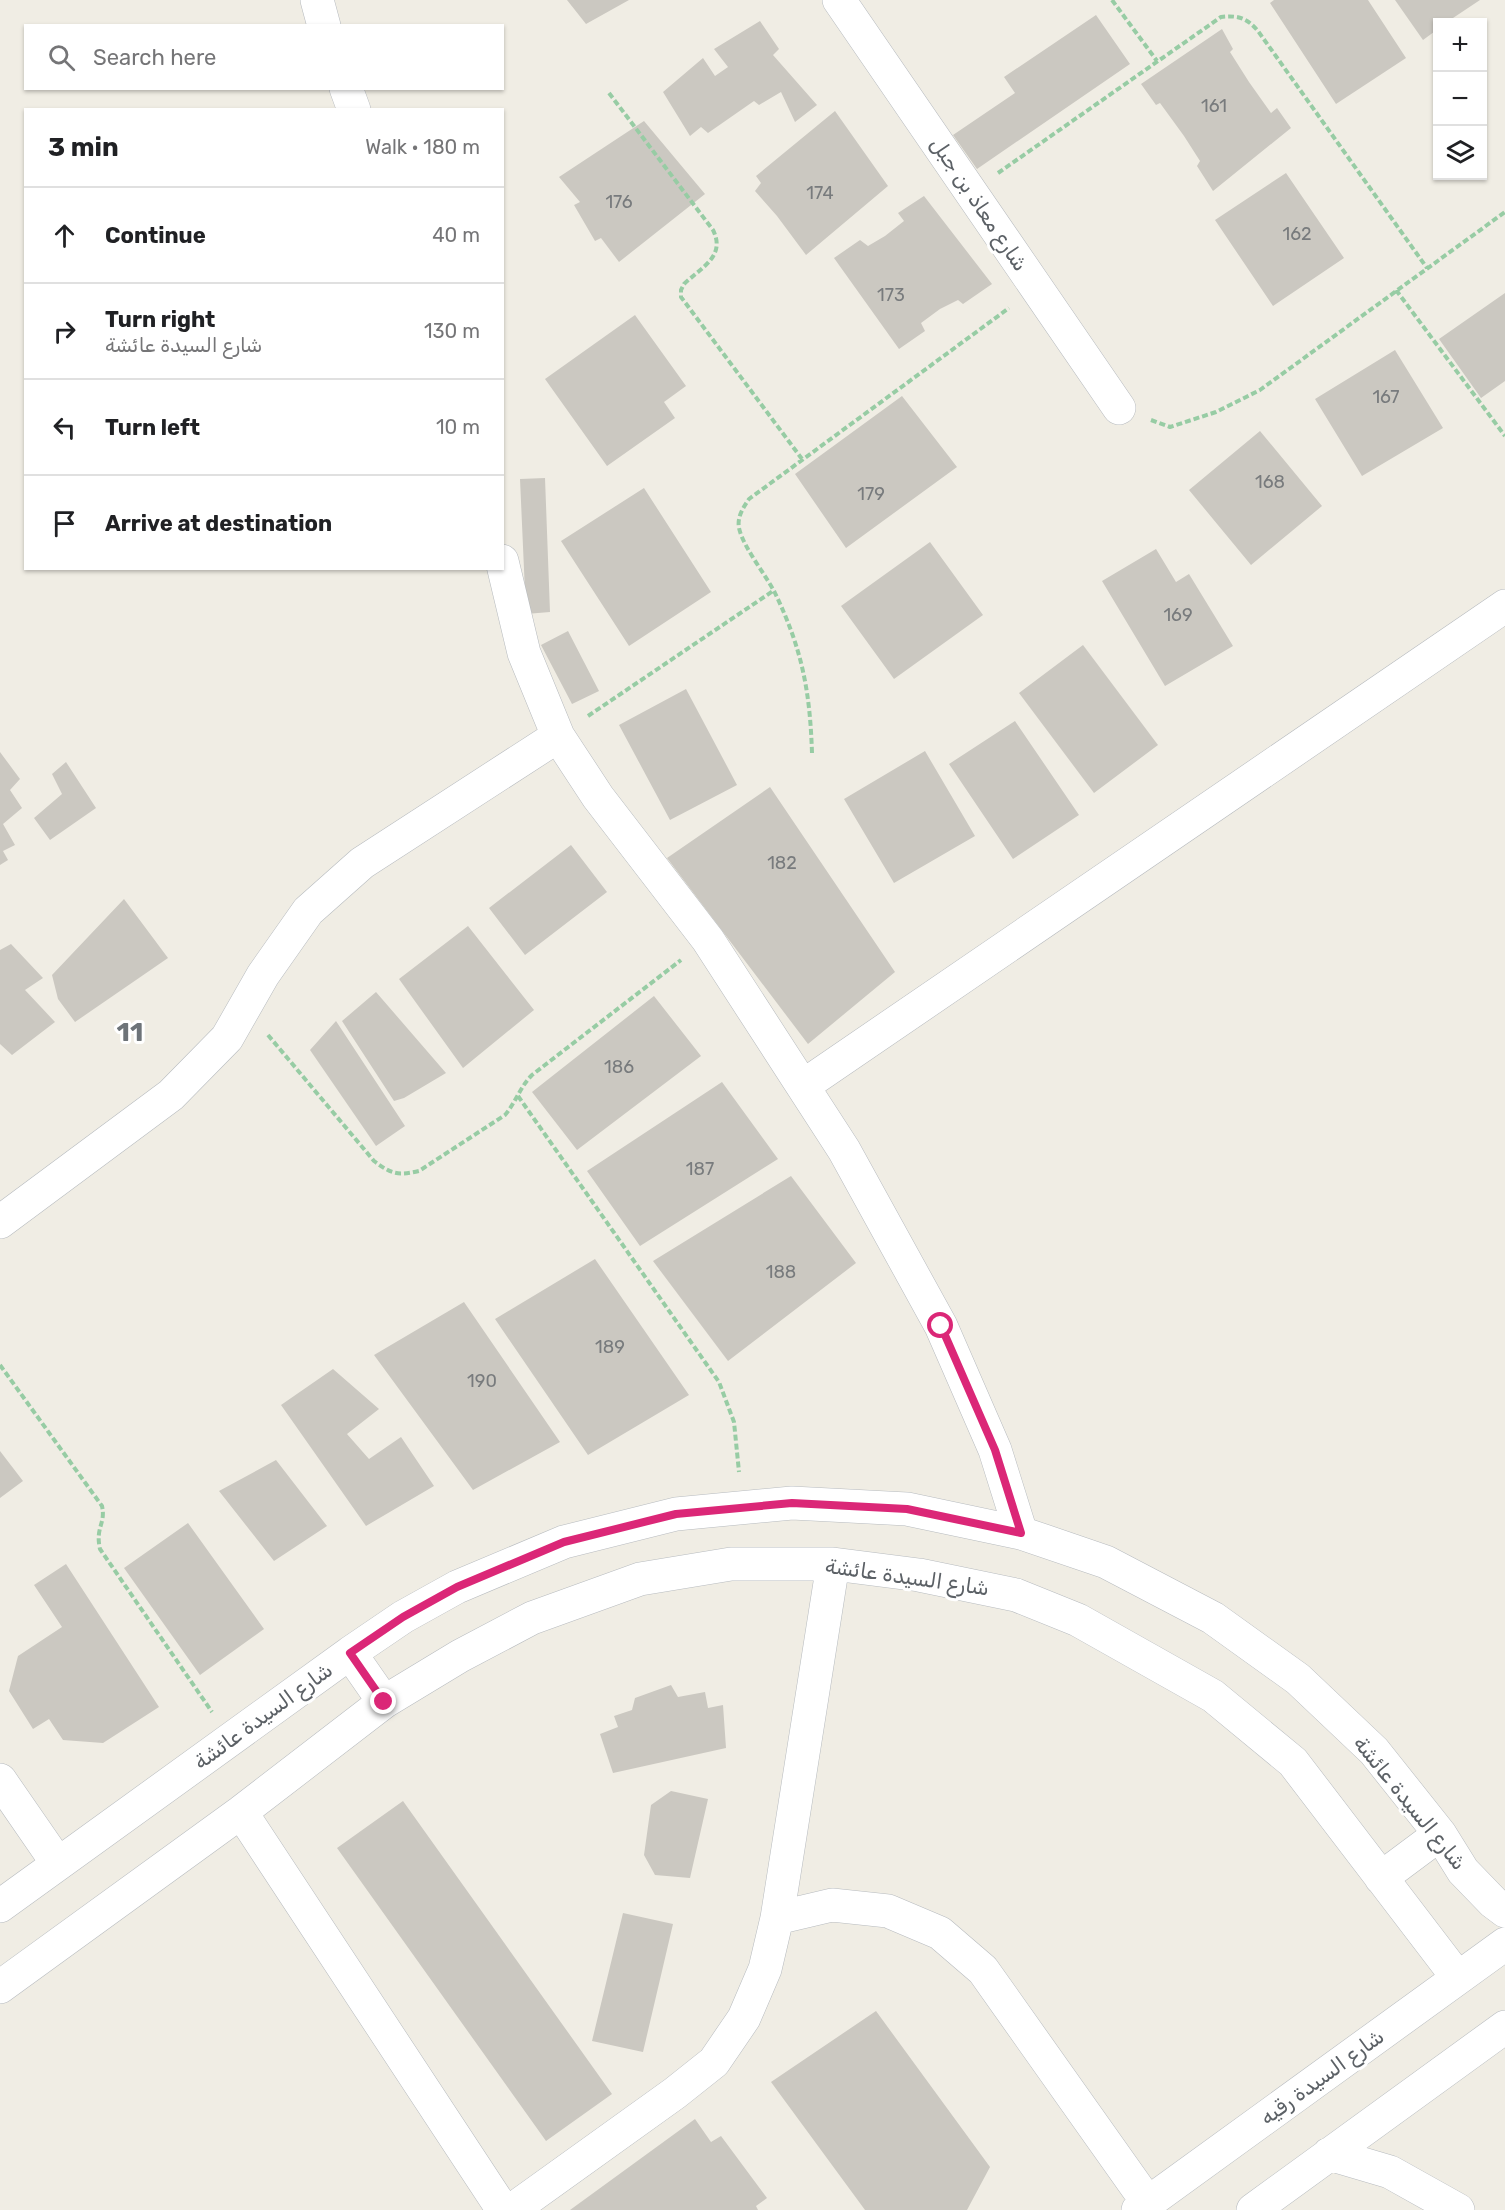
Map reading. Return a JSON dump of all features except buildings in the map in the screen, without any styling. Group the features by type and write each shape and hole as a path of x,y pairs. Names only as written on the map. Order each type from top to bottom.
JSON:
{"street":[{"path":"317,0 323,24"},
{"name":"شارع معاذ بن جبل","path":"839,0 1119,408"},
{"path":"347,90 353,108"},
{"path":"504,569 524,654 558,736 598,797 708,940 844,1150 941,1326 995,1450 1021,1533"},
{"path":"803,1086 1505,606"},
{"path":"0,1222 171,1095 228,1038 263,975 308,911 362,863 558,736"},
{"name":"شارع السيدة عائشة","path":"0,1906 350,1653 403,1617 457,1587 564,1542 676,1514 792,1503 907,1509 1021,1533 1106,1562 1213,1618 1298,1679 1374,1751 1440,1834 1463,1871 1505,1911"},
{"name":"شارع السيدة عائشة","path":"0,1987 241,1812 384,1702 459,1656 532,1618 640,1579 731,1564 833,1564 919,1575 1017,1595 1078,1620 1203,1690 1293,1762 1458,1978"},
{"path":"512,2210 675,2093 714,2062 744,2018 765,1969 777,1918 833,1564"},
{"path":"350,1653 384,1702"},
{"path":"0,1780 58,1864"},
{"path":"241,1812 502,2210"},
{"path":"1381,1878 1440,1834"},
{"path":"777,1918 832,1905 888,1911 940,1933 983,1970 1143,2206"},
{"name":"شارع السيدة رقيه","path":"1143,2206 1505,1944"},
{"path":"1253,2210 1505,2027"},
{"path":"1329,2154 1390,2172 1458,2210"}],"path":[{"path":"1112,0 1157,61"},
{"path":"970,192 1221,17 1235,15 1248,20 1427,268"},
{"path":"609,93 713,230 718,241 716,253 684,284 681,297 802,459"},
{"path":"1119,408 1170,427 1216,411 1260,390 1505,212"},
{"path":"812,753 811,710 804,669 791,629 739,528 740,513 749,499 1036,288"},
{"path":"1396,290 1505,436"},
{"path":"558,736 773,591"},
{"path":"245,1007 374,1161 387,1171 403,1174 419,1171 496,1122 513,1106 523,1084 532,1074 708,940"},
{"path":"518,1096 719,1382 734,1422 739,1465 737,1508"},
{"path":"0,1365 102,1506 104,1514 98,1528 100,1549 231,1739"}],"district":[{"name":"11","path":"130,1032"}],"route":[{"path":"384,1702 350,1653 403,1617 457,1587 564,1542 676,1514 792,1503 907,1509 1021,1533 995,1450 941,1326"}]}
